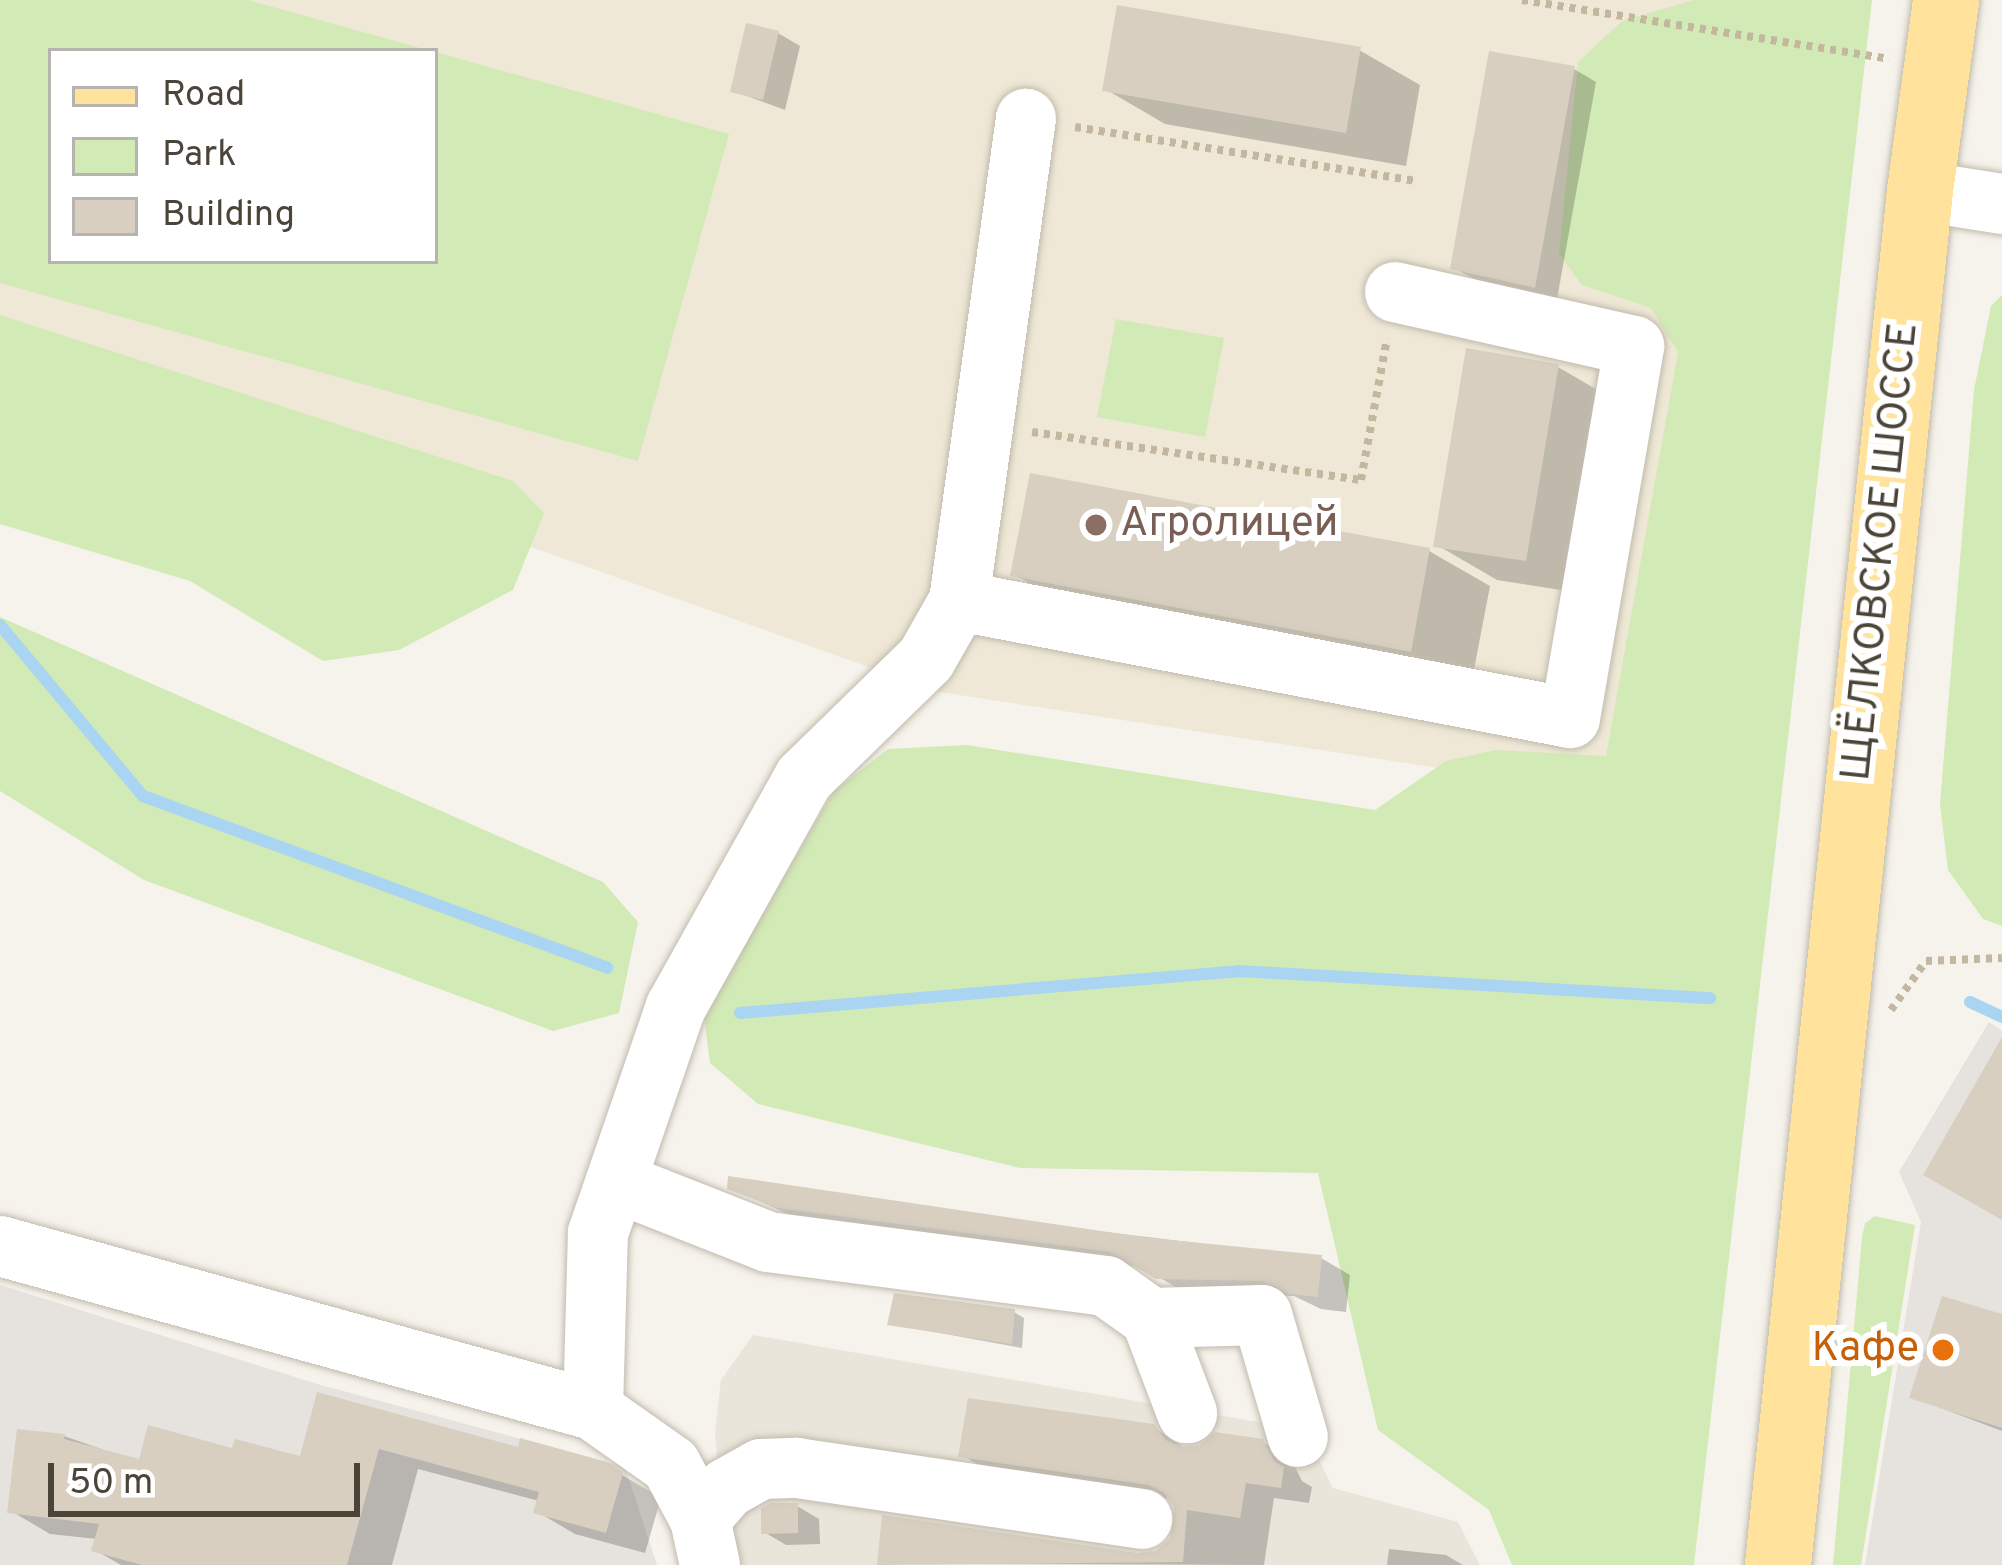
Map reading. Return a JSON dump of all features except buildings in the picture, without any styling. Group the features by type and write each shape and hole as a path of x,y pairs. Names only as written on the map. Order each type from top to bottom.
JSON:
{"main road":[{"name":"ЩЁЛКОВСКОЕ ШОССЕ","path":"1778,1565 1822,1104 1920,191 1946,0"}],"street":[{"path":"593,1410 598,1233 676,1007 804,778 926,659 959,601 1026,119"},
{"path":"1920,191 2002,204"},
{"path":"959,601 1570,718 1634,346 1395,292"},
{"path":"616,1182 768,1242 1106,1286 1151,1318 1187,1413"},
{"path":"0,1246 593,1410 671,1465 705,1542"},
{"path":"1151,1318 1262,1316 1298,1437"},
{"path":"705,1542 727,1488 761,1469 797,1468 1142,1519"}],"path":[{"path":"1522,0 1891,59"},
{"path":"1026,119 1415,181"},
{"path":"1087,440 1361,480 1395,292"},
{"path":"1887,1015 1926,961 2002,958"}],"shaded area":[{"name":"Агролицей","path":"0,0 1812,0 1675,804 939,692 0,358"},
{"path":"1989,1022 2002,1031 2002,1565 1865,1565 1921,1222 1899,1172"},
{"path":"0,1285 321,1385 625,1467 657,1565 0,1565"},
{"path":"753,1335 1304,1430 1333,1488 1458,1522 1480,1565 728,1565 715,1434 721,1380"}],"green space":[{"path":"0,0 248,0 420,48 48,48 48,264 438,264 438,53 729,134 638,461 0,283"},
{"path":"1694,0 1872,0 1694,1565 1512,1565 1489,1510 1378,1430 1318,1173 1020,1168 758,1104 710,1063 704,1016 833,792 888,749 967,745 1375,810 1446,761 1496,750 1606,756 1678,352 1651,308 1582,285 1559,254 1578,62 1622,21"},
{"path":"2002,295 2002,926 1983,919 1948,870 1940,804 1974,390 1991,306"},
{"path":"0,315 513,481 544,513 513,590 399,650 323,661 190,581 0,524"},
{"path":"1116,319 1224,338 1205,437 1097,417"},
{"path":"0,617 603,882 638,922 619,1013 553,1031 144,880 0,791"},
{"path":"1875,1216 1915,1225 1861,1565 1833,1565 1862,1237 1865,1223"}],"waterway":[{"path":"0,625 143,796 607,968"},
{"path":"740,1013 1238,971 1710,998"},
{"path":"1970,1002 2002,1017"}],"place":[{"name":"Агролицей","path":"1096,525"},
{"name":"Кафе","path":"1943,1350"}]}
